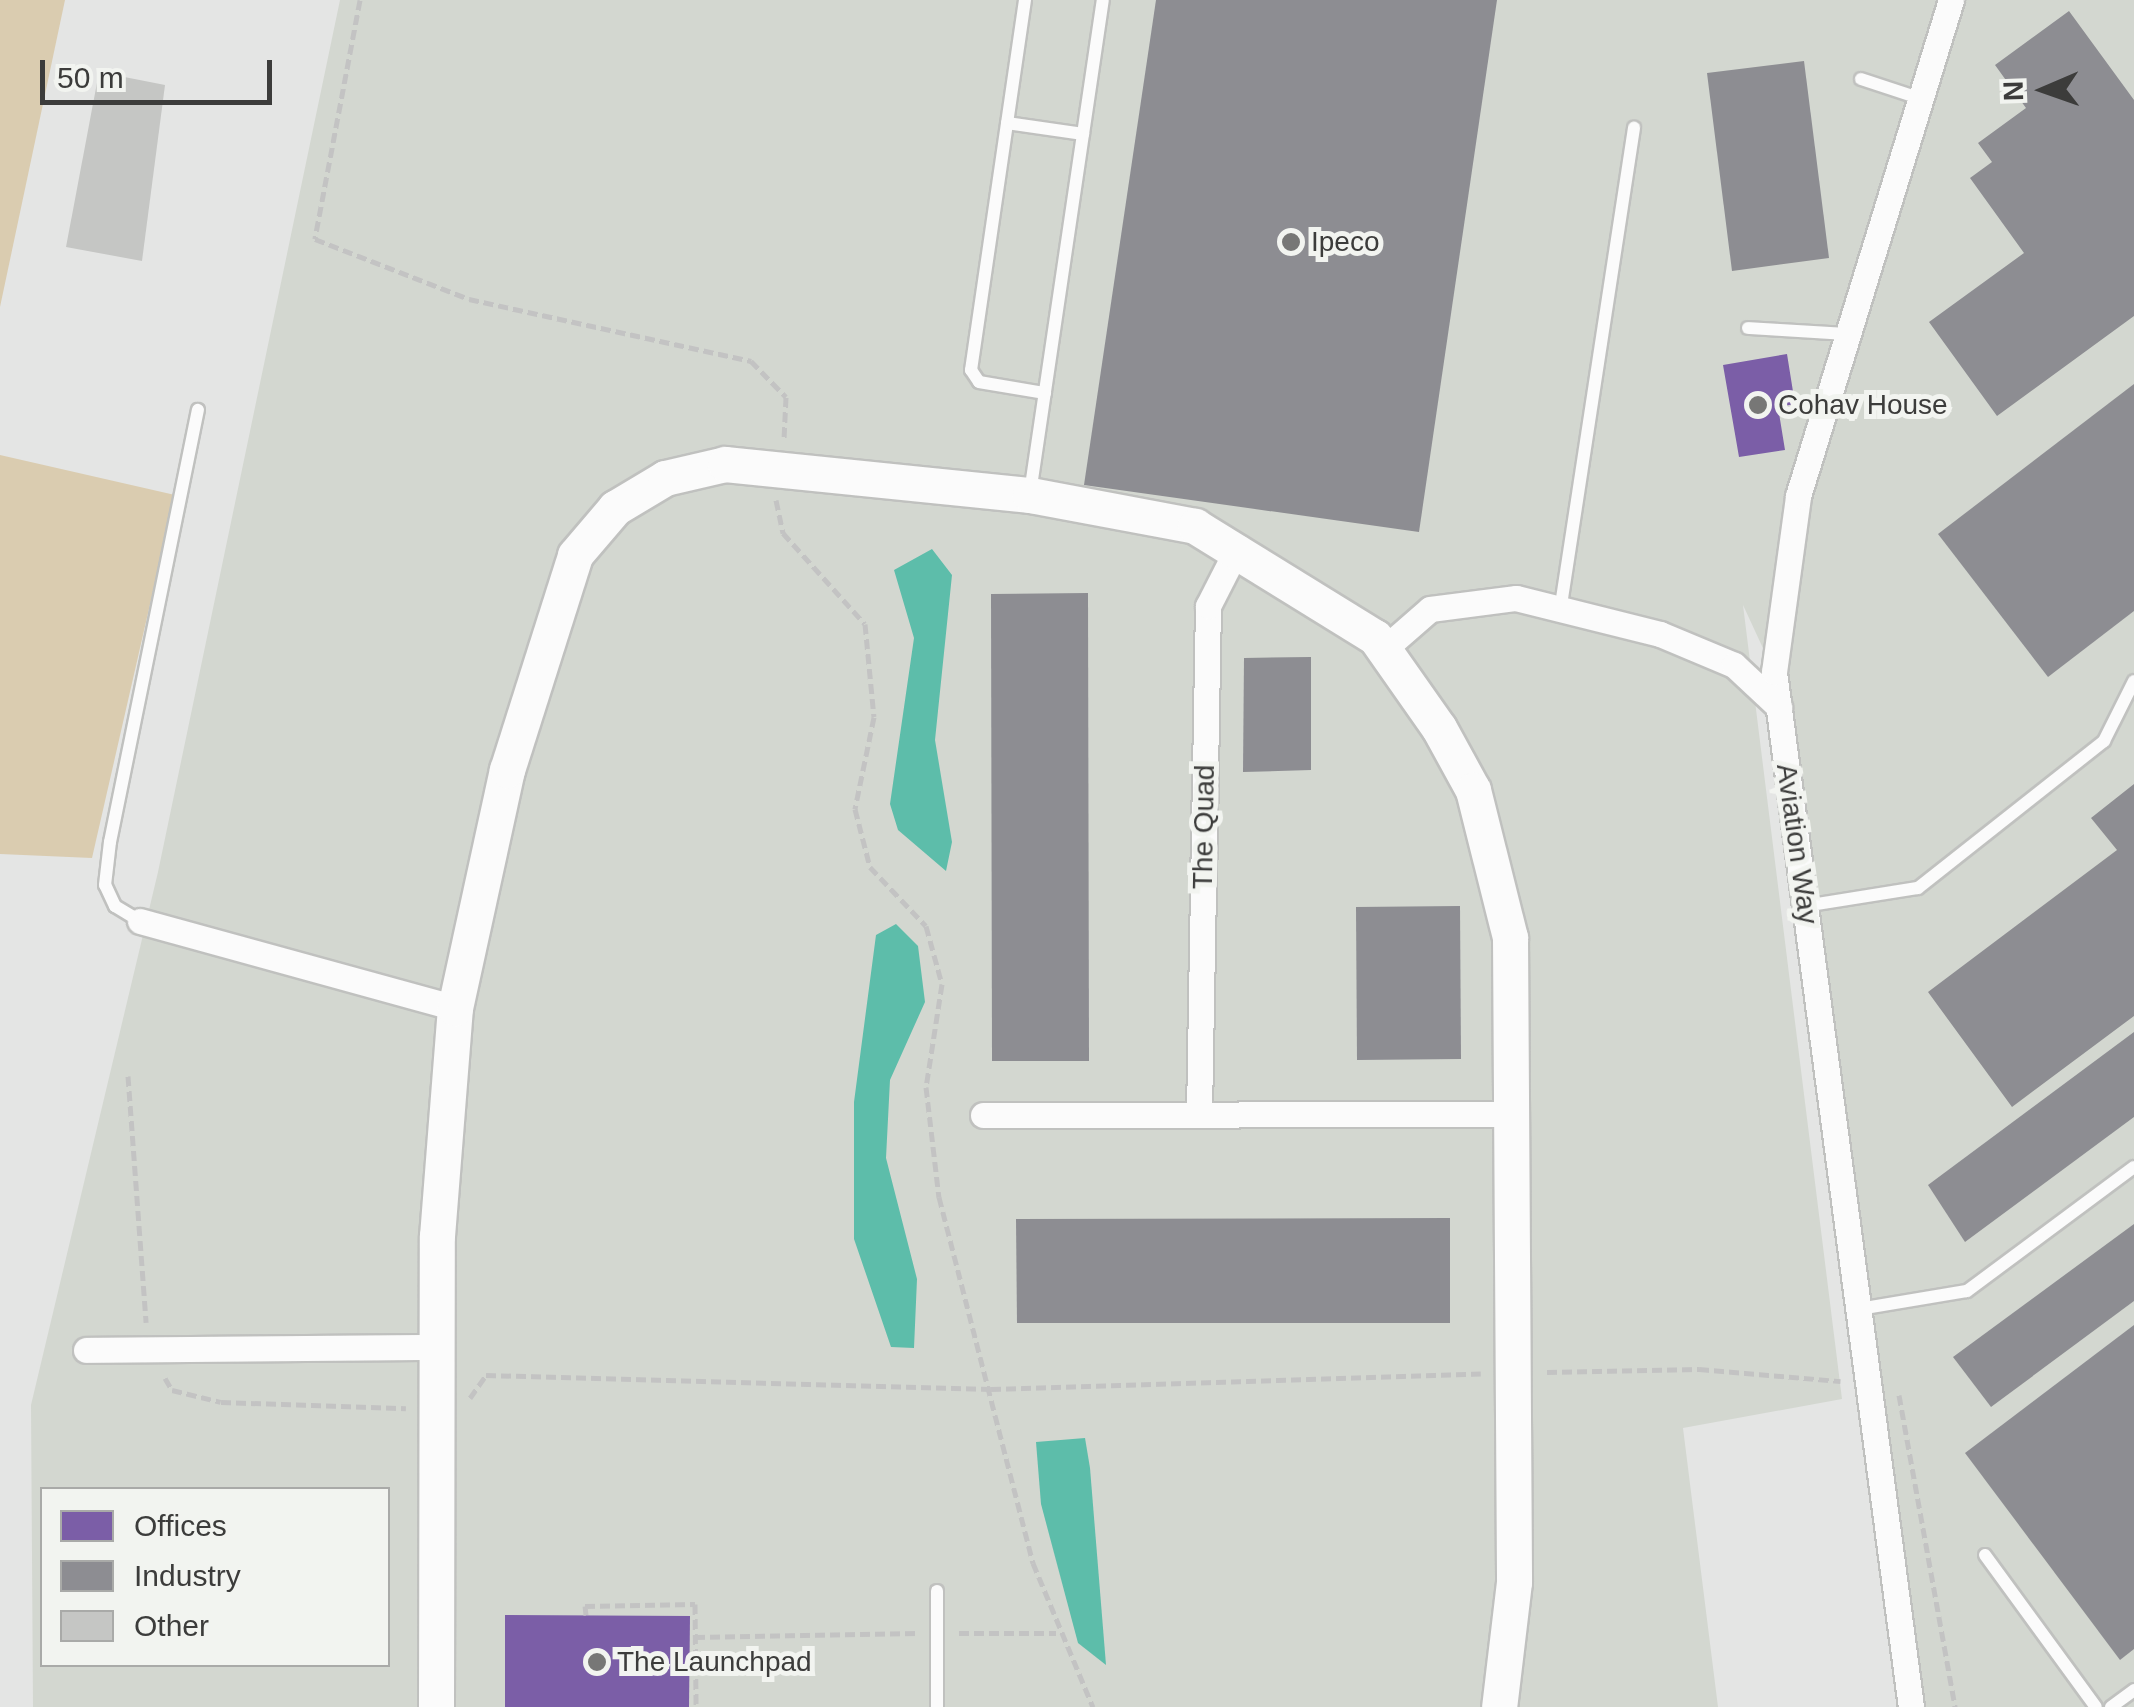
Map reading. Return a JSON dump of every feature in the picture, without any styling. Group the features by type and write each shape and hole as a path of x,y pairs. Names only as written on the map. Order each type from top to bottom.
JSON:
{"street":[{"name":"Aviation Way","path":"1911,1707 1774,672 1798,496 1950,0"},
{"path":"436,1707 438,1347 455,1008 506,770 575,554 615,508 666,478 725,464 781,464 1030,496 1195,526 1325,599 1384,650 1473,790 1494,854 1510,937 1514,1582 1499,1707"},
{"name":"The Quad","path":"1200,1114 1208,606 1238,547"},
{"path":"1384,650 1430,609 1459,599 1562,605 1734,665 1778,707"},
{"path":"140,922 455,1008"},
{"path":"983,1115 1514,1114"},
{"path":"86,1350 438,1347"}],"lane":[{"path":"1025,0 971,370 979,382 1045,393"},
{"path":"1030,496 1103,0"},
{"path":"1861,79 1922,99"},
{"path":"1007,123 1083,134"},
{"path":"1562,605 1634,128"},
{"path":"1748,328 1845,334"},
{"path":"140,922 105,885 110,842 198,410"},
{"path":"1805,906 1918,888 2104,741 2122,690 2134,681"},
{"path":"1859,1309 1967,1291 2134,1167"},
{"path":"1985,1555 2096,1707"},
{"path":"937,1591 937,1707"},
{"path":"2111,1707 2134,1690"}],"path":[{"path":"360,0 315,239 469,299 751,361 786,397 774,512 783,534 865,624 874,717 854,809 870,866 926,926 942,984 926,1088 932,1142 991,1388 1056,1633 1093,1707"},
{"path":"991,1388 1699,1369 1868,1384 1904,1397 1955,1707"},
{"path":"586,1616 585,1606 695,1604 696,1707"},
{"path":"695,1638 1056,1633"}],"shaded area":[{"path":"0,0 65,0 0,307"},
{"path":"340,0 2134,0 2134,1707 1911,1707 1774,672 1743,605 1842,1399 1683,1428 1718,1707 33,1707 31,1405 158,872"},
{"path":"0,455 175,495 92,858 0,854"},
{"path":"932,549 952,575 935,740 952,842 946,871 898,830 890,804 914,638 894,570"},
{"path":"896,924 918,946 925,1002 890,1080 886,1158 917,1279 914,1348 891,1347 854,1239 854,1102 876,935"},
{"path":"1085,1438 1106,1665 1078,1643 1041,1504 1036,1442"}],"building: Offices":[{"name":"Cohav House","path":"1787,354 1795,404 1778,407 1785,450 1739,457 1723,365"},
{"name":"The Launchpad","path":"505,1615 690,1616 689,1707 505,1707"}],"building: Industry":[{"name":"Ipeco","path":"1156,0 1497,0 1419,532 1084,485"},
{"path":"2069,11 2134,100 2134,316 1997,416 1929,322 2024,253 1970,178 1992,162 1978,143 2026,108 1995,65"},
{"path":"1804,61 1829,258 1732,271 1707,73"},
{"path":"2134,384 2134,611 2048,677 1938,534"},
{"path":"1088,593 1089,1061 992,1061 991,594"},
{"path":"1311,657 1311,770 1243,772 1244,658"},
{"path":"2134,784 2134,1016 2012,1107 1928,992 2117,850 2091,818"},
{"path":"1460,906 1461,1059 1357,1060 1356,907"},
{"path":"2134,1032 2134,1117 1965,1242 1928,1185"},
{"path":"1450,1218 1450,1323 1017,1323 1016,1219"},
{"path":"2134,1224 2134,1301 1991,1407 1953,1357"},
{"path":"2134,1325 2134,1649 2120,1660 1965,1453"}],"building: Other":[{"path":"99,72 165,85 142,261 66,247"}],"place":[{"name":"Ipeco","path":"1291,242"},
{"name":"Cohav House","path":"1758,405"},
{"name":"The Launchpad","path":"597,1662"}]}
